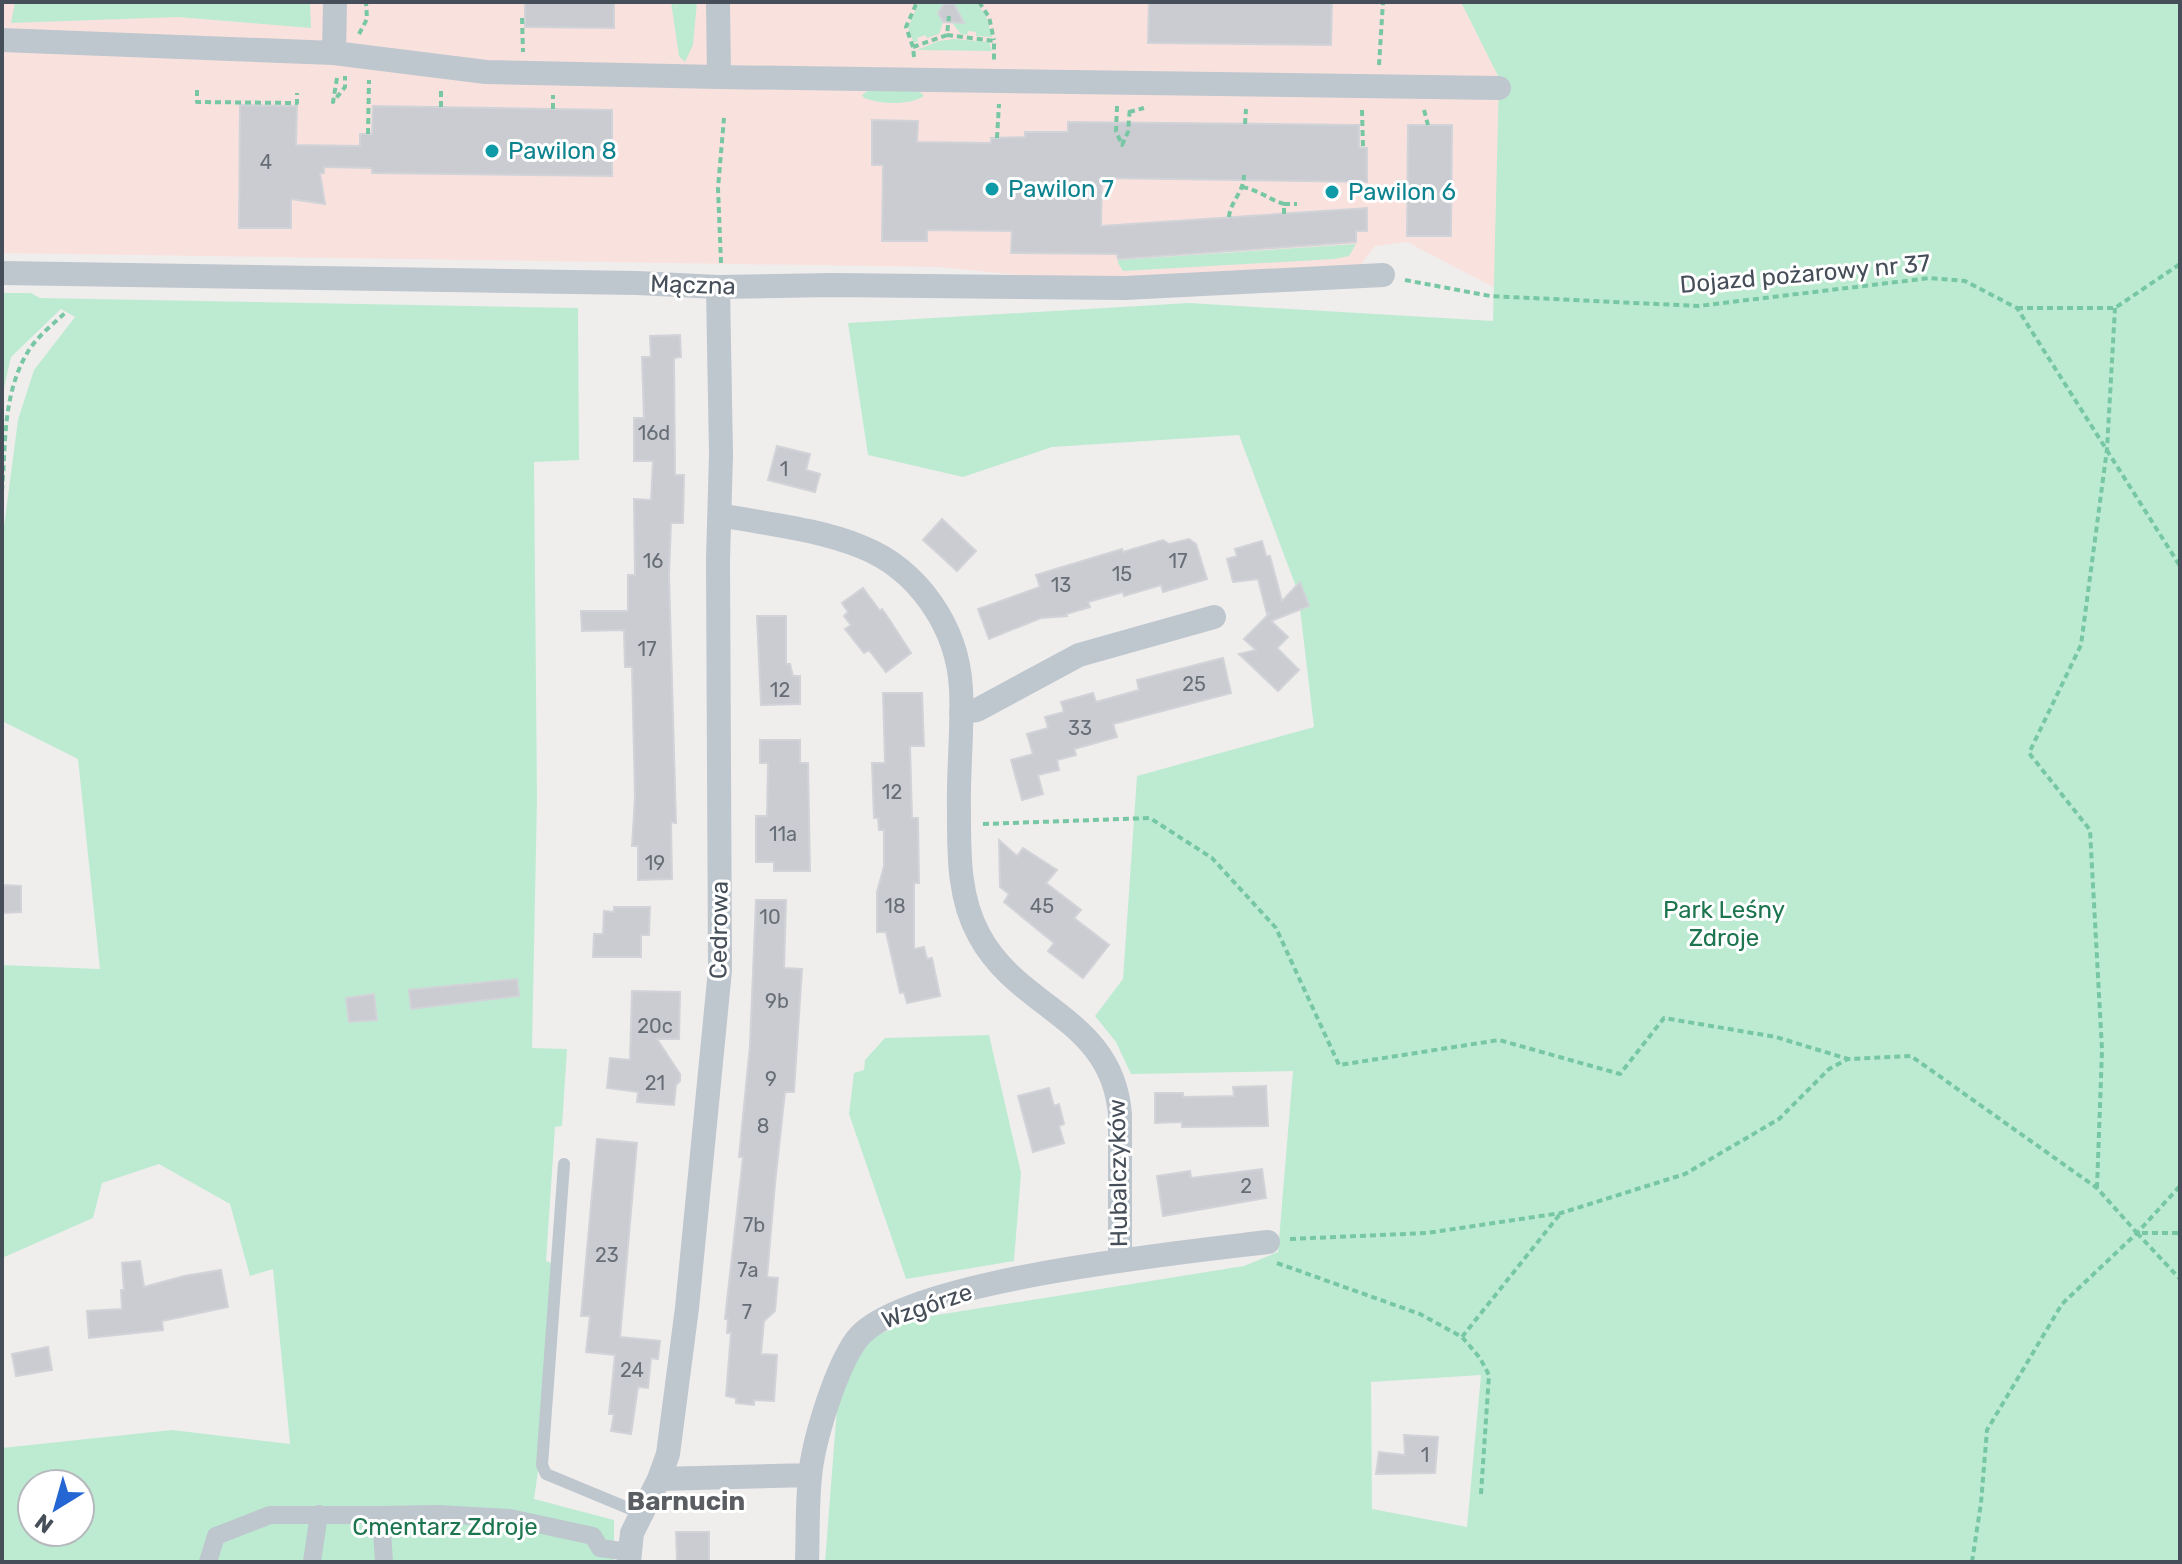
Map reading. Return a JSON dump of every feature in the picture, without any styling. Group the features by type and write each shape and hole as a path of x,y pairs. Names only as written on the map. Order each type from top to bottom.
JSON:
{"street":[{"path":"334,53 335,2"},
{"path":"718,2 719,77"},
{"path":"2,40 334,53 486,72 1499,88"},
{"name":"Mączna","path":"2,273 637,283 718,287 1125,288 1383,275"},
{"name":"Cedrowa","path":"625,1555 640,1513 659,1479 668,1454 687,1308 720,970 718,287"},
{"name":"Hubalczyków","path":"720,515 826,536 862,547 889,561 914,582 936,608 949,634 961,686 961,879 978,934 1009,975 1086,1037 1112,1073 1119,1094 1120,1115 1120,1261"},
{"path":"961,712 977,710 1079,655 1214,617"},
{"name":"Wzgórze","path":"807,1562 810,1475 823,1418 856,1341 877,1321 946,1294 1120,1261 1270,1252"},
{"path":"659,1479 810,1475"},
{"path":"208,1562 216,1536 270,1515 319,1514 437,1514 510,1518 593,1536 600,1548 625,1555"},
{"path":"312,1562 319,1514"},
{"path":"381,1515 384,1562"},
{"path":"599,1562 600,1558 625,1555"}],"lane":[{"path":"564,1164 542,1465 546,1474 640,1513"}],"path":[{"path":"914,80 913,47 906,27 917,2"},
{"path":"979,2 989,17 994,41 997,138"},
{"path":"1372,86 1379,69 1383,2"},
{"path":"947,35 949,16"},
{"path":"522,18 524,56"},
{"path":"913,47 947,35 994,41"},
{"path":"368,134 369,57"},
{"path":"197,90 197,102 297,103 297,93"},
{"path":"1117,102 1116,131 1122,145 1128,132 1131,102"},
{"path":"718,287 722,256 718,188 724,118"},
{"path":"1229,217 1244,175"},
{"path":"1242,187 1264,193 1284,204 1297,204"},
{"path":"1284,204 1284,214"},
{"path":"2017,308 2115,308 2180,264"},
{"name":"Dojazd pożarowy nr 37","path":"1383,275 1490,296 1698,306 1930,278 1965,281 2017,308"},
{"path":"2017,308 2180,566"},
{"path":"2097,1188 2102,1050 2090,830 2029,753 2081,645 2107,449 2115,308"},
{"path":"2,491 5,417 17,373 31,347 65,313"},
{"path":"959,824 1150,818 1212,858 1276,928 1339,1065 1499,1040 1620,1074 1664,1018 1776,1037 1848,1059 1911,1056 2097,1188 2180,1279"},
{"path":"1270,1252 1310,1236 1427,1233 1561,1213 1685,1174 1779,1119 1829,1069 1848,1059"},
{"path":"1972,1562 1987,1430 2062,1304 2137,1233 2180,1186"},
{"path":"1462,1337 1561,1213"},
{"path":"2137,1233 2180,1233"},
{"path":"1270,1252 1420,1314 1462,1337 1480,1358 1489,1375 1481,1494"}],"shaded area":[{"path":"2,2 1475,2 1474,29 1500,70 1495,288 1407,242 1375,246 1359,267 1087,282 938,267 2,253"}],"green space":[{"path":"15,2 310,2 311,28 178,17 11,23"},
{"path":"671,2 675,2 676,9 676,2 697,2 693,45 685,62 679,56"},
{"path":"919,2 976,2 986,16 992,37 976,36 976,32 968,31 967,35 961,34 953,24 959,15 943,5 938,13 943,23 939,34 927,38 925,35 914,43 908,28"},
{"name":"Park Leśny Zdroje","path":"1461,2 2180,2 2180,1562 825,1562 838,1396 866,1341 912,1319 1244,1266 1278,1252 1293,1071 1131,1074 1116,1042 1095,1016 1123,979 1137,776 1314,727 1298,592 1239,435 1052,447 963,477 868,455 848,323 1189,303 1493,321 1499,78","holes":["1481,1375 1467,1527 1372,1509 1371,1382"]},
{"path":"954,39 989,42 992,51 917,50"},
{"path":"870,89 919,91 924,96 902,103 878,102 862,95"},
{"path":"1356,244 1349,256 1334,259 1123,271 1118,263 1118,260"},
{"name":"Cmentarz Zdroje","path":"2,293 31,293 40,298 578,308 579,460 534,462 537,799 532,1048 567,1049 562,1126 555,1127 546,1261 552,1263 540,1458 534,1499 614,1520 614,1562 2,1562 2,1448 172,1430 290,1444 273,1269 250,1276 230,1204 159,1164 102,1183 93,1218 2,1258 2,965 100,969 78,759 2,721 2,542 18,420 34,370 75,317 61,309 11,357 2,397"},
{"path":"989,1035 1021,1173 1014,1261 906,1279 849,1114 854,1073 864,1070 865,1060 885,1038"}],"building":[{"path":"525,2 614,2 614,28 525,27"},
{"path":"1149,2 1332,2 1331,45 1148,43"},
{"path":"944,4 954,4 964,23 943,22 938,13"},
{"name":"Pawilon 8","path":"240,105 297,106 296,145 360,146 360,134 372,134 373,106 612,110 612,176 372,173 372,168 324,167 324,173 320,173 325,204 291,199 291,228 239,228"},
{"path":"872,120 918,121 917,142 991,143 991,138 1025,137 1025,132 1068,132 1068,122 1359,125 1359,147 1367,148 1367,182 1102,178 1101,226 1367,208 1367,231 1356,231 1356,242 1118,259 1117,254 1011,253 1012,231 927,230 927,241 882,241 883,165 872,165"},
{"path":"1408,125 1452,125 1451,236 1407,236"},
{"path":"680,335 681,357 674,358 675,475 684,475 683,523 671,523 669,575 676,823 671,822 672,879 638,880 638,846 632,846 635,797 632,667 625,667 624,630 582,631 581,611 628,611 628,575 635,575 634,499 651,500 653,461 634,461 634,418 644,418 642,357 651,357 650,336"},
{"path":"777,446 810,454 806,470 820,474 815,492 768,480"},
{"path":"942,519 976,551 957,571 923,540"},
{"path":"1189,539 1196,544 1207,579 1163,592 1161,585 1124,596 1123,592 1088,602 1090,607 1067,616 1041,618 989,639 978,609 1040,587 1036,575 1122,549 1123,552 1163,540 1169,544"},
{"path":"1262,541 1266,556 1270,556 1282,601 1300,582 1309,606 1271,621 1288,637 1277,648 1299,670 1278,691 1239,654 1256,650 1244,639 1270,613 1267,614 1258,579 1233,582 1227,559 1237,556 1235,549"},
{"path":"863,588 880,611 882,609 911,653 886,672 869,650 864,653 845,629 851,625 844,616 848,612 842,603"},
{"path":"757,616 786,616 786,664 790,664 793,676 800,676 800,704 761,705"},
{"path":"1223,658 1231,693 1113,724 1117,737 1074,749 1076,755 1057,760 1059,770 1038,775 1043,794 1022,800 1011,760 1033,754 1027,734 1048,728 1045,717 1064,712 1061,702 1093,693 1096,702 1139,690 1137,680"},
{"path":"883,693 922,693 924,746 910,746 912,818 918,818 919,883 914,883 914,949 924,947 927,959 932,958 940,996 907,1003 904,992 900,993 886,932 877,932 877,892 884,866 884,830 879,830 878,818 874,818 872,763 885,763"},
{"path":"760,740 800,740 800,763 808,763 810,871 774,871 774,862 756,862 756,816 767,816 768,763 760,763"},
{"path":"999,840 1017,856 1023,848 1057,870 1046,883 1081,910 1074,918 1109,945 1083,978 1048,951 1054,943 1004,902 1009,894 1000,887"},
{"path":"2,885 21,886 21,912 2,913"},
{"path":"756,900 786,900 784,968 802,969 794,1092 785,1092 767,1277 778,1278 775,1311 764,1321 761,1354 777,1355 774,1401 754,1400 754,1405 736,1403 736,1398 726,1396 731,1333 727,1333 728,1319 725,1319 743,1157 739,1157 750,1045"},
{"path":"614,907 650,907 649,935 641,935 641,957 593,957 594,934 603,934 604,911 614,912"},
{"path":"517,979 519,996 411,1009 409,990"},
{"path":"632,991 680,992 679,1039 657,1039 680,1074 674,1105 637,1102 638,1092 607,1088 610,1058 630,1060"},
{"path":"374,994 377,1020 349,1022 346,998"},
{"path":"1266,1086 1268,1126 1182,1127 1182,1122 1155,1123 1155,1093 1183,1093 1183,1097 1234,1096 1233,1087"},
{"path":"1049,1088 1054,1106 1059,1104 1064,1124 1059,1126 1064,1143 1033,1152 1018,1096"},
{"path":"597,1139 637,1143 620,1337 660,1341 658,1359 651,1358 648,1388 638,1387 631,1434 611,1431 614,1414 609,1414 615,1355 586,1352 590,1316 581,1316"},
{"path":"1262,1169 1266,1198 1163,1216 1157,1176 1190,1171 1191,1178"},
{"path":"140,1261 144,1287 221,1270 228,1307 162,1321 163,1330 89,1338 87,1311 122,1309 122,1263"},
{"path":"48,1347 52,1370 16,1376 12,1354"},
{"path":"1404,1435 1438,1437 1435,1473 1376,1474 1379,1452 1405,1455"},
{"path":"676,1532 709,1532 709,1562 677,1562"}],"place":[{"name":"Pawilon 8","path":"492,151"},
{"name":"Pawilon 7","path":"992,189"},
{"name":"Pawilon 6","path":"1332,192"}],"district":[{"name":"Barnucin","path":"686,1501"}]}
